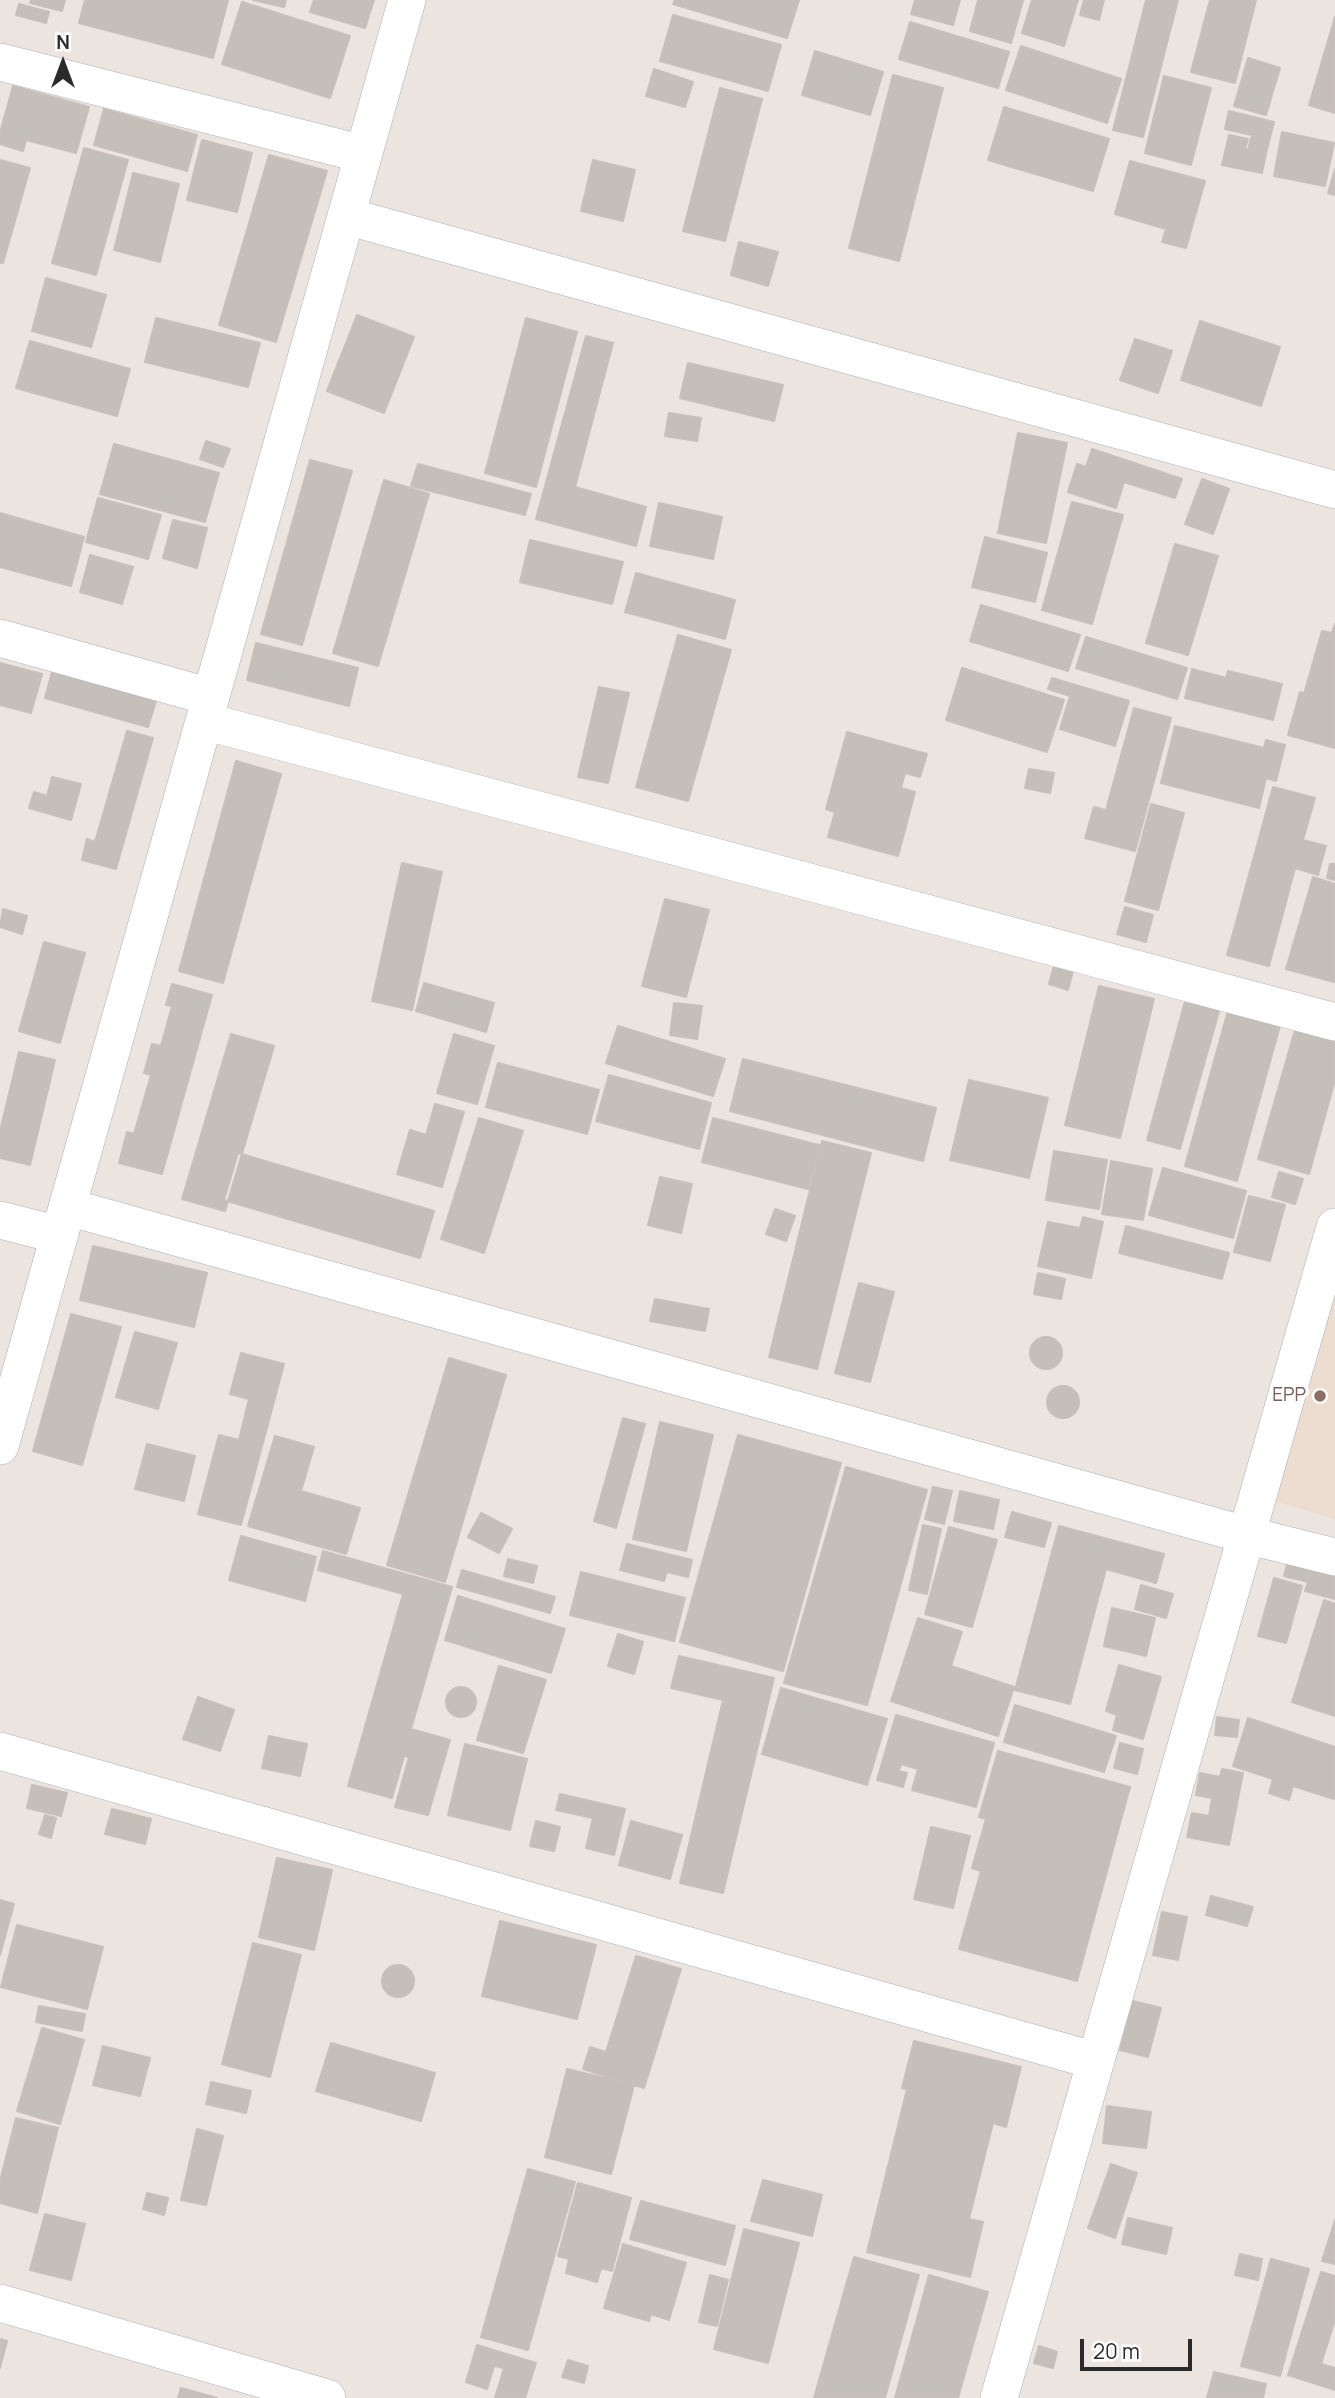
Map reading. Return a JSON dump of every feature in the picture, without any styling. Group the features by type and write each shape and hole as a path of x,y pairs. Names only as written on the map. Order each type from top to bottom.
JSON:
{"street":[{"path":"0,1446 407,0"},
{"path":"0,62 363,154"},
{"path":"346,216 1335,490"},
{"path":"0,638 207,709 1335,1022"},
{"path":"0,1220 64,1221 1335,1557"},
{"path":"999,2398 1335,1227"},
{"path":"0,1751 1096,2061"},
{"path":"0,2303 327,2398"}],"shaded area":[{"name":"EPP","path":"1335,1292 1335,1519 1274,1501"}],"building":[{"path":"31,0 65,0 62,11 30,3"},
{"path":"85,0 228,0 213,58 79,23"},
{"path":"253,0 286,0 284,7"},
{"path":"314,0 374,0 365,28 310,12"},
{"path":"675,0 799,0 787,38 673,4"},
{"path":"915,0 960,0 953,25 911,14"},
{"path":"978,0 1023,0 1011,43 970,31"},
{"path":"1032,0 1078,0 1064,46 1022,33"},
{"path":"1084,0 1104,0 1099,20 1080,15"},
{"path":"1146,0 1178,0 1143,137 1113,130"},
{"path":"1210,0 1256,0 1235,83 1191,72"},
{"path":"242,2 350,36 330,98 222,64"},
{"path":"19,4 49,12 46,23 16,15"},
{"path":"673,15 781,45 768,91 660,61"},
{"path":"1335,17 1335,113 1309,105"},
{"path":"910,22 1009,52 998,88 899,59"},
{"path":"1021,46 1121,79 1107,123 1006,90"},
{"path":"815,51 883,72 870,115 802,95"},
{"path":"1248,58 1280,68 1266,115 1234,106"},
{"path":"654,69 693,82 685,107 646,96"},
{"path":"893,75 943,88 899,261 849,248"},
{"path":"1164,76 1211,88 1191,165 1145,153"},
{"path":"13,86 89,107 76,153 26,140 23,151 0,144 0,133"},
{"path":"720,88 762,99 725,241 683,231"},
{"path":"1004,107 1109,139 1093,191 988,160"},
{"path":"104,109 197,135 187,171 94,145"},
{"path":"1229,111 1274,122 1266,153 1248,149 1252,135 1225,129"},
{"path":"1282,132 1334,143 1325,186 1274,176"},
{"path":"1229,135 1248,139 1245,149 1266,154 1262,173 1222,165"},
{"path":"202,140 252,153 237,212 187,200"},
{"path":"84,148 128,160 96,275 52,263"},
{"path":"269,155 327,171 276,342 219,325"},
{"path":"0,160 30,168 3,263 0,263"},
{"path":"593,160 635,170 623,221 581,211"},
{"path":"1130,161 1205,181 1186,248 1162,242 1166,229 1115,214"},
{"path":"1335,169 1335,195 1328,193"},
{"path":"133,173 179,184 160,262 114,250"},
{"path":"739,242 778,252 768,286 731,275"},
{"path":"46,278 106,295 91,347 32,331"},
{"path":"357,315 414,337 384,413 327,391"},
{"path":"156,318 260,343 248,387 145,362"},
{"path":"526,318 577,332 536,487 485,473"},
{"path":"1200,321 1280,347 1261,406 1181,380"},
{"path":"586,336 613,343 575,487 646,507 636,546 536,519"},
{"path":"1135,339 1172,351 1158,393 1120,380"},
{"path":"30,341 130,369 117,416 16,388"},
{"path":"688,363 783,385 774,421 680,398"},
{"path":"669,413 701,418 697,441 665,436"},
{"path":"1018,433 1067,443 1046,543 998,533"},
{"path":"206,441 230,449 223,467 200,459"},
{"path":"114,444 219,473 205,522 100,494"},
{"path":"1092,449 1182,479 1175,498 1124,482 1116,508 1068,492 1077,464 1086,467"},
{"path":"310,460 352,471 302,645 261,634"},
{"path":"418,464 531,494 525,515 411,486"},
{"path":"1202,479 1229,489 1213,534 1185,524"},
{"path":"384,480 429,494 378,666 333,653"},
{"path":"98,498 161,515 148,559 86,542"},
{"path":"1072,502 1123,515 1092,624 1042,610"},
{"path":"659,503 722,517 713,559 650,546"},
{"path":"0,513 84,537 71,586 0,567"},
{"path":"173,520 207,528 197,568 163,558"},
{"path":"985,537 1047,553 1035,602 972,587"},
{"path":"530,540 623,562 612,604 520,582"},
{"path":"1175,544 1218,556 1188,655 1146,643"},
{"path":"90,555 133,567 122,604 80,592"},
{"path":"636,573 735,600 725,639 625,612"},
{"path":"981,605 1080,635 1068,671 970,641"},
{"path":"1335,624 1335,748 1288,735 1300,692 1304,694 1322,631 1332,633"},
{"path":"678,635 731,650 688,801 636,787"},
{"path":"1086,637 1187,668 1177,699 1076,668"},
{"path":"256,643 358,668 349,706 247,680"},
{"path":"0,663 42,674 31,713 0,705"},
{"path":"962,668 1064,700 1047,752 946,720"},
{"path":"1192,669 1226,678 1228,671 1282,684 1273,720 1185,698"},
{"path":"52,672 156,701 148,727 45,698"},
{"path":"1052,678 1129,701 1115,746 1060,729 1070,696 1048,689"},
{"path":"599,687 629,693 608,783 578,777"},
{"path":"1134,708 1171,718 1135,851 1085,838 1094,807 1106,810"},
{"path":"1175,726 1264,748 1266,740 1285,745 1276,781 1266,778 1259,808 1161,783"},
{"path":"127,731 153,738 116,869 82,860 87,839 95,842"},
{"path":"847,732 927,754 920,777 905,773 901,788 915,792 898,856 828,837 835,812 826,809"},
{"path":"236,761 281,774 223,983 179,971"},
{"path":"1029,769 1054,773 1050,793 1025,788"},
{"path":"52,777 81,784 71,820 29,808 34,792 47,796"},
{"path":"1273,787 1315,798 1303,840 1326,846 1318,875 1295,868 1269,966 1227,955"},
{"path":"1151,804 1184,813 1158,910 1125,901"},
{"path":"402,863 442,872 412,1010 372,1001"},
{"path":"1330,864 1335,864 1335,880 1327,878"},
{"path":"1313,877 1335,884 1334,982 1286,969"},
{"path":"665,899 709,910 686,997 642,986"},
{"path":"1125,907 1153,915 1146,942 1117,934"},
{"path":"3,909 27,916 22,934 0,927"},
{"path":"44,942 85,953 60,1043 19,1031"},
{"path":"1055,962 1074,967 1068,990 1049,984"},
{"path":"424,983 494,1003 486,1032 416,1011"},
{"path":"172,984 212,995 162,1174 119,1163 127,1132 134,1134 151,1075 144,1073 152,1044 161,1046 172,1006 166,1005"},
{"path":"1099,986 1154,999 1120,1138 1065,1125"},
{"path":"1186,998 1220,1008 1180,1149 1147,1140"},
{"path":"674,1003 702,1006 697,1039 670,1035"},
{"path":"1229,1007 1281,1022 1237,1181 1185,1166"},
{"path":"618,1026 725,1059 713,1096 606,1063"},
{"path":"1295,1030 1335,1041 1335,1080 1309,1174 1258,1159"},
{"path":"231,1034 274,1046 225,1211 182,1199"},
{"path":"454,1034 494,1046 477,1104 437,1093"},
{"path":"19,1052 55,1060 30,1165 0,1158 0,1131"},
{"path":"743,1059 936,1108 923,1161 730,1111"},
{"path":"498,1063 599,1090 587,1134 486,1107"},
{"path":"609,1075 711,1103 699,1149 596,1121"},
{"path":"969,1080 1048,1098 1029,1178 950,1160"},
{"path":"435,1104 464,1112 442,1187 397,1174 410,1130 426,1135"},
{"path":"479,1118 523,1131 484,1253 441,1239"},
{"path":"713,1118 819,1145 808,1189 702,1162"},
{"path":"822,1141 871,1153 817,1369 769,1357"},
{"path":"1054,1151 1107,1160 1099,1209 1046,1200"},
{"path":"238,1153 434,1211 420,1258 224,1200"},
{"path":"1111,1161 1152,1169 1143,1220 1102,1214"},
{"path":"1163,1168 1246,1191 1233,1238 1149,1215"},
{"path":"1279,1172 1303,1179 1295,1204 1272,1197"},
{"path":"660,1177 692,1184 681,1233 648,1225"},
{"path":"1249,1196 1285,1205 1270,1261 1234,1252"},
{"path":"775,1209 795,1216 786,1241 766,1234"},
{"path":"1083,1217 1103,1222 1091,1278 1038,1266 1048,1222 1080,1228"},
{"path":"1126,1226 1229,1253 1222,1279 1119,1253"},
{"path":"93,1246 207,1273 194,1327 80,1300"},
{"path":"1038,1273 1065,1279 1061,1299 1034,1294"},
{"path":"859,1283 894,1292 870,1382 835,1373"},
{"path":"655,1299 709,1309 705,1331 650,1321"},
{"path":"71,1314 121,1327 82,1465 33,1451"},
{"path":"135,1332 177,1343 158,1409 116,1397"},
{"path":"1046,1337 1058,1341 1062,1353 1058,1365 1046,1369 1034,1365 1030,1353 1034,1341"},
{"path":"241,1353 284,1364 241,1525 198,1514 219,1435 239,1440 249,1399 230,1394"},
{"path":"449,1358 506,1375 445,1582 387,1565"},
{"path":"1063,1386 1075,1390 1079,1402 1075,1414 1063,1418 1051,1414 1047,1402 1051,1390"},
{"path":"623,1418 645,1424 616,1528 594,1521"},
{"path":"660,1422 713,1435 686,1551 633,1539"},
{"path":"738,1435 841,1463 783,1671 680,1642"},
{"path":"275,1436 314,1447 301,1491 360,1508 346,1554 248,1526"},
{"path":"147,1444 195,1456 184,1501 135,1489"},
{"path":"846,1467 927,1490 867,1705 784,1683"},
{"path":"933,1487 952,1491 944,1524 925,1519"},
{"path":"960,1491 999,1500 993,1529 954,1521"},
{"path":"1012,1512 1051,1523 1044,1547 1005,1537"},
{"path":"481,1513 512,1529 499,1553 468,1537"},
{"path":"923,1525 941,1529 927,1594 909,1590"},
{"path":"1059,1526 1164,1554 1156,1583 1106,1569 1070,1704 1015,1690"},
{"path":"949,1527 997,1540 972,1627 925,1614"},
{"path":"241,1536 316,1557 305,1601 229,1580"},
{"path":"627,1544 692,1560 688,1577 667,1572 664,1581 620,1570"},
{"path":"323,1551 452,1587 411,1729 450,1740 428,1815 395,1807 409,1757 404,1756 392,1798 348,1786 403,1594 318,1570"},
{"path":"1290,1553 1335,1565 1335,1599 1305,1591 1308,1582 1284,1576"},
{"path":"508,1559 537,1566 533,1583 504,1576"},
{"path":"462,1570 555,1597 550,1613 457,1587"},
{"path":"581,1572 685,1598 674,1641 570,1615"},
{"path":"1274,1578 1302,1586 1286,1643 1258,1636"},
{"path":"1141,1585 1173,1594 1166,1618 1135,1609"},
{"path":"458,1596 565,1629 551,1673 445,1640"},
{"path":"1324,1600 1335,1604 1335,1716 1292,1702"},
{"path":"1112,1608 1155,1618 1146,1656 1104,1646"},
{"path":"918,1618 962,1632 951,1666 1014,1687 998,1736 891,1701"},
{"path":"618,1634 643,1642 634,1674 608,1666"},
{"path":"679,1656 774,1678 723,1893 680,1883 723,1700 671,1688"},
{"path":"1119,1665 1161,1677 1143,1739 1113,1730 1117,1715 1106,1711"},
{"path":"499,1666 546,1680 523,1753 477,1740"},
{"path":"461,1687 472,1691 476,1702 472,1713 461,1717 450,1713 446,1702 450,1691"},
{"path":"781,1688 887,1719 867,1785 762,1754"},
{"path":"198,1697 234,1710 220,1751 183,1739"},
{"path":"1015,1705 1116,1736 1104,1772 1004,1742"},
{"path":"896,1715 994,1743 976,1807 912,1790 918,1769 901,1764 899,1771 907,1773 903,1787 877,1780"},
{"path":"1217,1717 1239,1720 1237,1737 1215,1735"},
{"path":"1248,1718 1335,1747 1334,1799 1293,1786 1289,1800 1269,1793 1273,1779 1233,1766"},
{"path":"269,1736 307,1744 300,1776 262,1768"},
{"path":"1120,1743 1143,1749 1137,1774 1114,1768"},
{"path":"465,1744 527,1759 510,1830 448,1815"},
{"path":"998,1751 1130,1787 1077,1981 959,1949 981,1871 972,1868 986,1819 979,1817"},
{"path":"1222,1769 1243,1773 1229,1845 1187,1837 1192,1813 1209,1816 1212,1798 1196,1795 1200,1773 1220,1777"},
{"path":"32,1785 67,1793 61,1816 27,1808"},
{"path":"560,1794 625,1809 614,1855 586,1848 593,1818 556,1810"},
{"path":"112,1809 151,1819 145,1844 105,1834"},
{"path":"45,1815 56,1818 51,1838 39,1834"},
{"path":"536,1821 560,1827 554,1851 530,1846"},
{"path":"631,1821 682,1835 670,1879 619,1865"},
{"path":"931,1827 970,1836 953,1908 914,1899"},
{"path":"277,1858 332,1870 314,1950 259,1937"},
{"path":"1211,1896 1253,1907 1247,1926 1206,1915"},
{"path":"0,1900 14,1904 0,1955"},
{"path":"1162,1912 1187,1917 1178,1960 1153,1955"},
{"path":"500,1921 596,1945 577,2019 482,1996"},
{"path":"17,1925 103,1947 87,2009 1,1987"},
{"path":"253,1943 301,1955 270,2077 222,2064"},
{"path":"636,1956 681,1969 644,2088 583,2069 590,2047 606,2052"},
{"path":"398,1965 409,1970 414,1981 409,1992 398,1997 387,1992 382,1981 387,1970"},
{"path":"1133,2001 1161,2008 1148,2057 1120,2050"},
{"path":"39,2006 85,2014 82,2031 36,2022"},
{"path":"42,2028 84,2040 60,2124 17,2111"},
{"path":"914,2041 1021,2067 1006,2127 993,2123 969,2219 983,2222 970,2277 867,2252 907,2089 902,2088"},
{"path":"331,2043 435,2073 421,2121 316,2091"},
{"path":"103,2046 150,2058 140,2096 93,2085"},
{"path":"567,2069 634,2085 611,2174 545,2157"},
{"path":"211,2082 251,2091 246,2113 206,2104"},
{"path":"1107,2106 1151,2112 1146,2148 1103,2143"},
{"path":"16,2118 58,2128 37,2213 0,2203 0,2181"},
{"path":"197,2129 223,2136 206,2205 181,2200"},
{"path":"1111,2164 1137,2173 1115,2238 1088,2228"},
{"path":"528,2169 575,2182 528,2350 481,2337"},
{"path":"763,2180 822,2195 812,2236 751,2221"},
{"path":"578,2183 631,2198 612,2271 601,2268 597,2282 566,2273 569,2259 558,2256"},
{"path":"147,2193 168,2198 164,2215 143,2209"},
{"path":"641,2201 735,2226 725,2265 630,2239"},
{"path":"45,2214 85,2224 71,2280 30,2270"},
{"path":"1128,2218 1172,2228 1166,2254 1122,2244"},
{"path":"1335,2220 1335,2264 1322,2261"},
{"path":"744,2229 799,2243 768,2363 714,2349"},
{"path":"623,2244 686,2263 669,2320 651,2314 649,2321 604,2308"},
{"path":"1240,2254 1262,2259 1258,2280 1235,2275"},
{"path":"854,2257 919,2275 885,2398 814,2398"},
{"path":"1271,2259 1309,2269 1280,2376 1241,2366"},
{"path":"1321,2272 1335,2276 1335,2320 1321,2364 1335,2368 1335,2390 1288,2375"},
{"path":"710,2275 728,2280 717,2326 699,2322"},
{"path":"929,2275 988,2292 958,2398 895,2398"},
{"path":"0,2339 7,2341 0,2368"},
{"path":"477,2345 536,2363 525,2398 495,2398 504,2368 494,2366 487,2389 466,2382"},
{"path":"1039,2346 1057,2352 1053,2368 1034,2363"},
{"path":"568,2360 588,2366 584,2383 562,2377"},
{"path":"1214,2372 1266,2384 1263,2398 1207,2398"},
{"path":"181,2388 217,2398 178,2398"}],"place":[{"name":"EPP","path":"1320,1396"}]}
